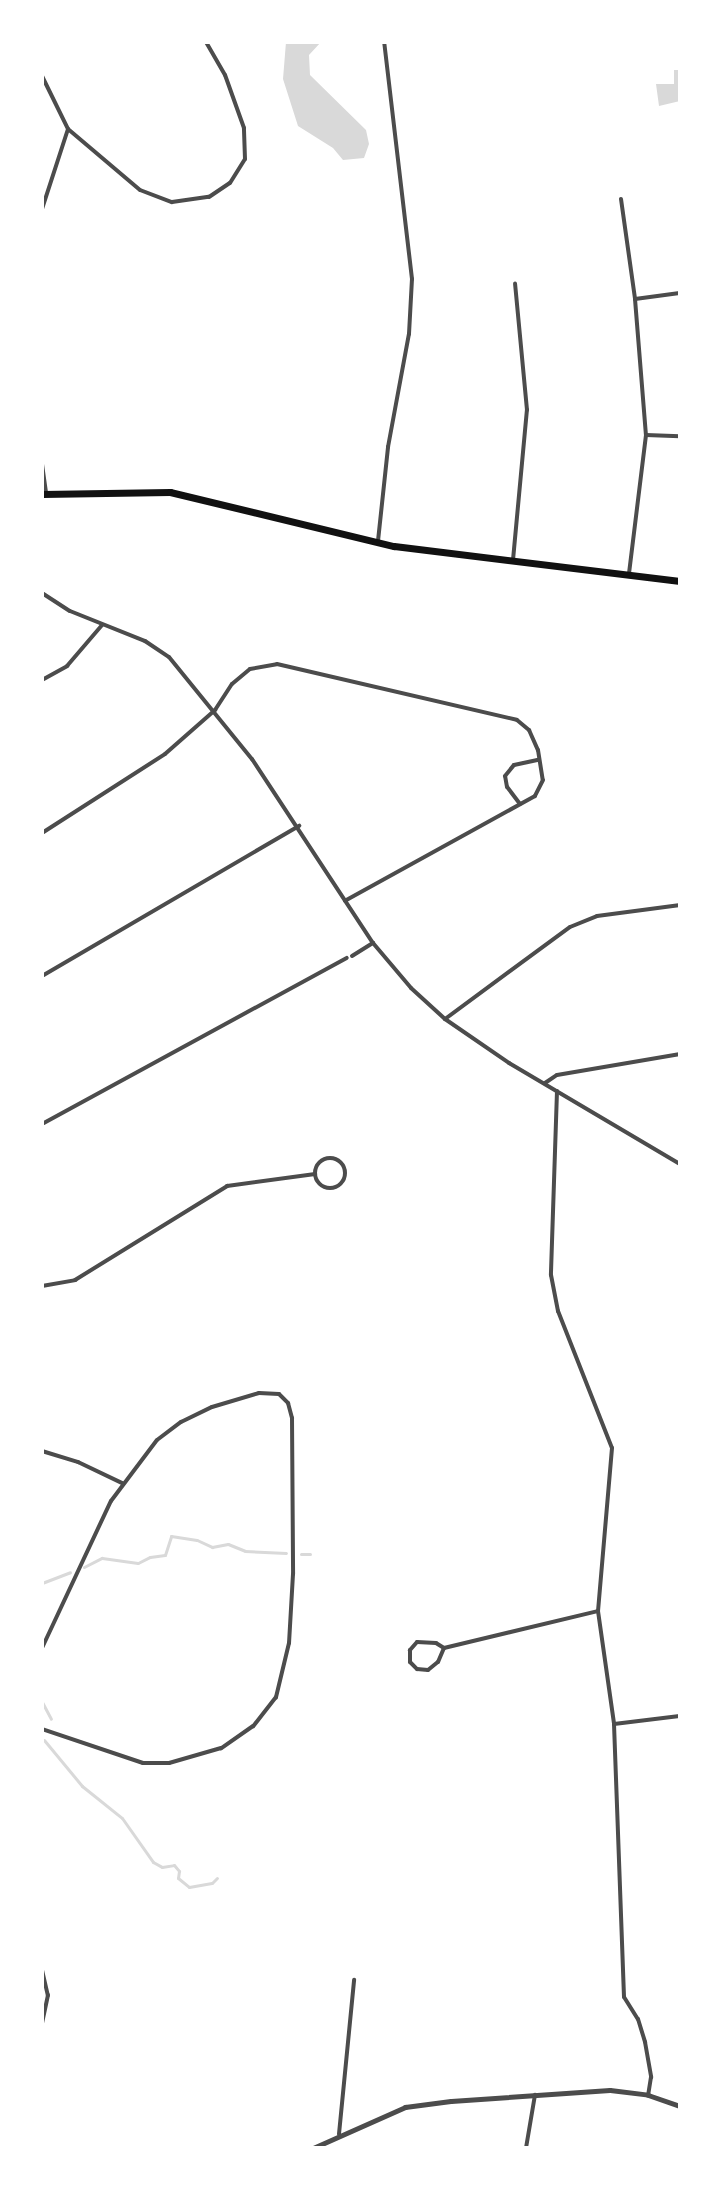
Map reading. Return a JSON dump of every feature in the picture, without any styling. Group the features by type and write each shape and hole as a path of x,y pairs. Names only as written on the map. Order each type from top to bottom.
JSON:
{"main road":[{"path":"44,494 170,492 378,543 680,581"}],"street":[{"path":"42,76 68,129 140,190 172,202 209,197 230,183 245,159 244,128 225,75 206,42"},
{"path":"378,543 388,447 409,334 412,279 384,42"},
{"path":"42,209 68,129"},
{"path":"621,199 635,299 646,435 629,576"},
{"path":"513,562 527,410 515,284"},
{"path":"635,299 680,293"},
{"path":"646,435 680,436"},
{"path":"42,464 44,494"},
{"path":"42,593 70,611 145,641 169,657 215,710 299,826 373,943 411,988 445,1019 557,1091 680,1164"},
{"path":"42,680 67,666 102,625"},
{"path":"42,833 165,754 215,710 232,684 250,669 277,664 518,720 535,740 541,788 520,804 345,901"},
{"path":"520,804 507,787 505,776 514,765 538,760"},
{"path":"42,976 299,826"},
{"path":"445,1019 570,927 597,916 680,905"},
{"path":"42,1124 373,943"},
{"path":"545,1083 557,1075 680,1054"},
{"path":"557,1091 551,1275 558,1311 612,1448 598,1611 614,1724 624,1997 638,2019 645,2042 651,2077 648,2095"},
{"path":"330,1158 341,1163 345,1174 339,1186 329,1189 319,1184 315,1174 319,1163 330,1158"},
{"path":"42,1286 75,1280 227,1186 315,1174"},
{"path":"42,1648 122,1483 157,1440 181,1422 212,1407 270,1391 279,1394 288,1403 292,1418 293,1574 289,1643 276,1697 253,1726 221,1748 169,1763 143,1763 42,1729"},
{"path":"42,1451 78,1462 122,1483"},
{"path":"444,1648 432,1669 417,1669 410,1662 410,1650 417,1642 436,1643 444,1648 598,1611"},
{"path":"614,1724 680,1716"},
{"path":"42,1970 48,1995 42,2024"},
{"path":"339,2134 354,1980"},
{"path":"313,2148 405,2107 610,2090 648,2095 680,2106"},
{"path":"526,2148 535,2094"}],"shaded area":[{"path":"286,42 321,42 309,55 310,75 366,130 369,144 364,158 343,160 333,148 298,126 283,79"},
{"path":"674,70 680,70 680,101 659,106 656,84 674,84"}],"waterway":[{"path":"84,1567 102,1558 138,1563 165,1555 171,1536 197,1540 212,1547 228,1544 245,1551 286,1553"},
{"path":"301,1554 310,1554"},
{"path":"42,1583 70,1572"},
{"path":"42,1702 51,1719"},
{"path":"44,1740 82,1786 122,1818 153,1862 162,1867 174,1865 179,1871 178,1878 189,1887 212,1883 217,1878"}]}
